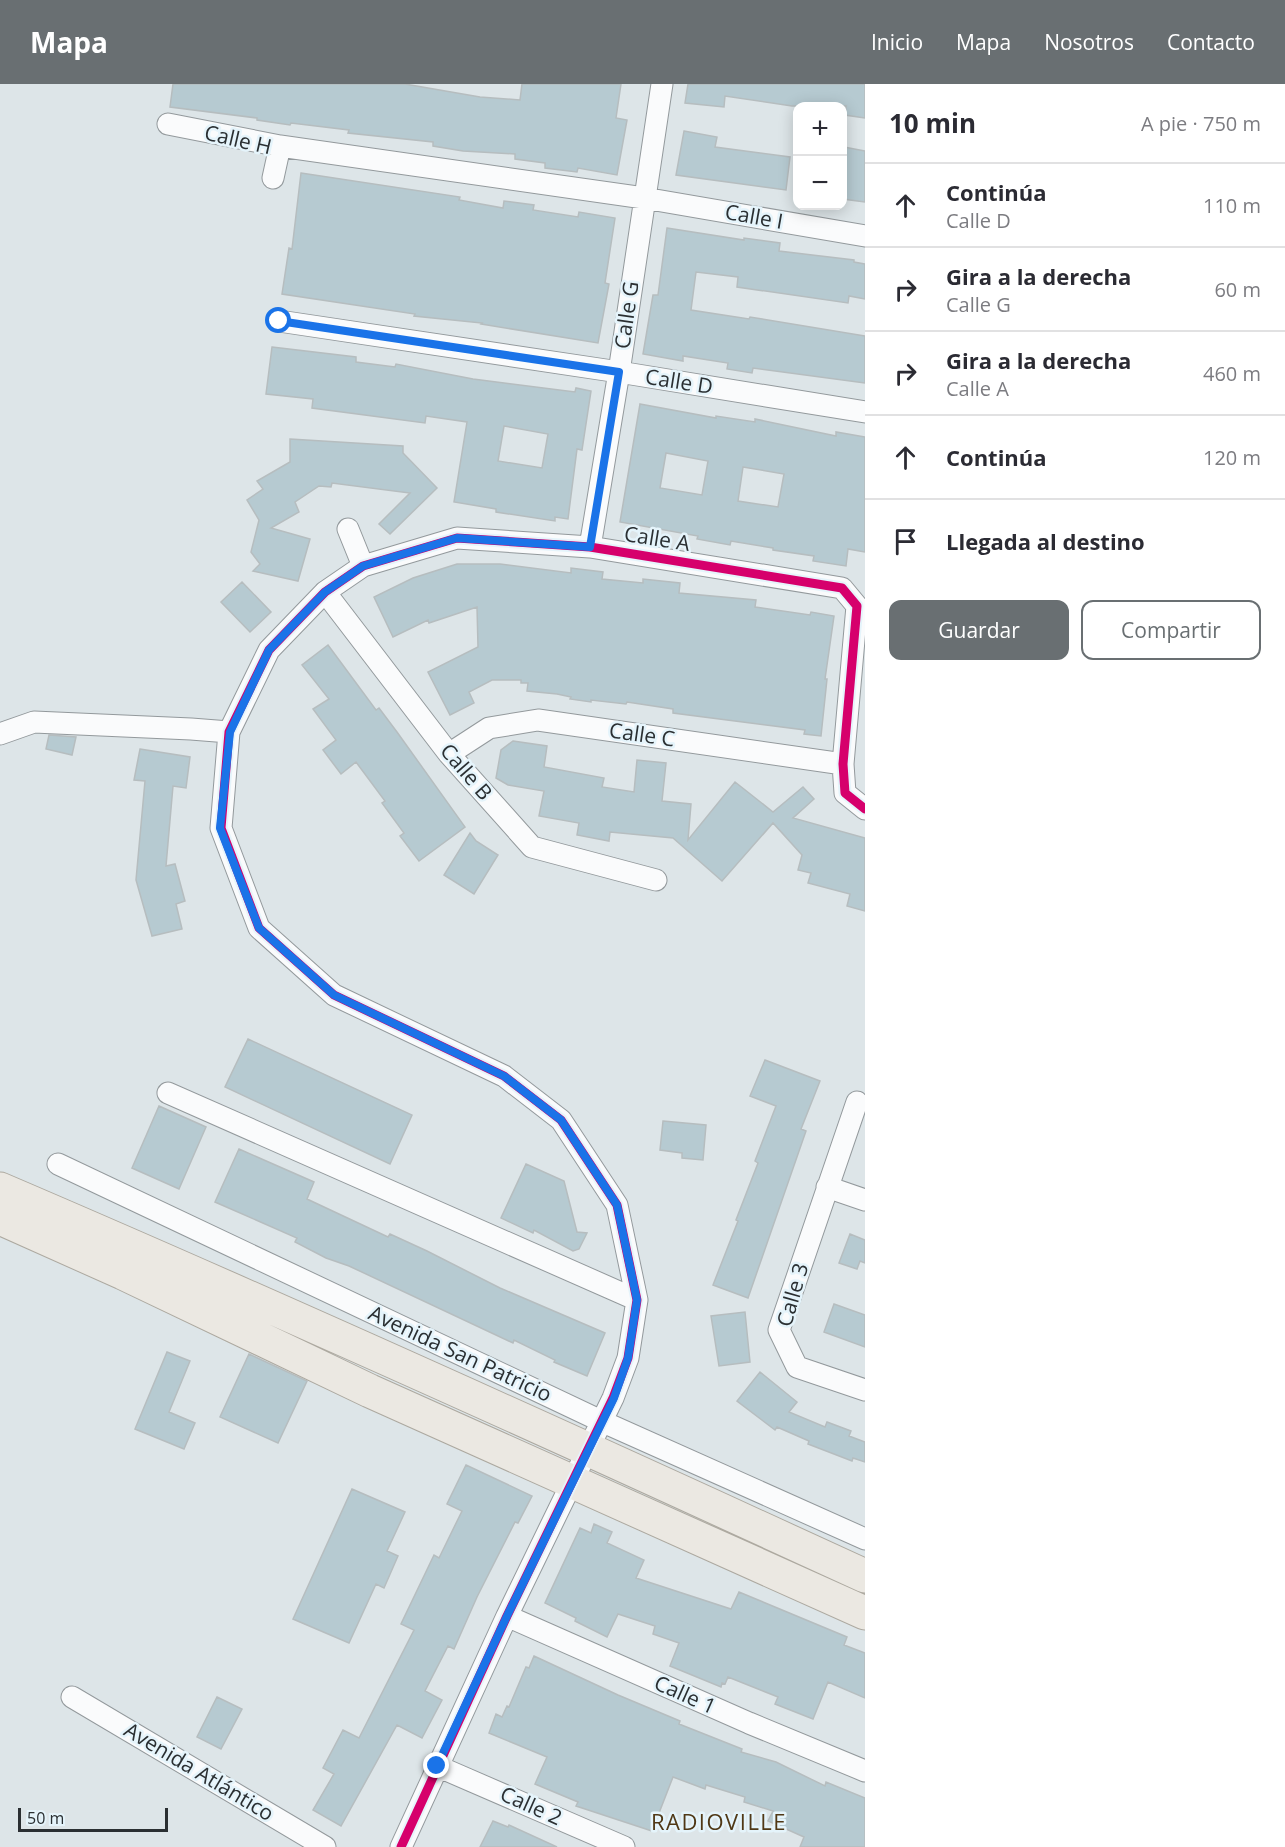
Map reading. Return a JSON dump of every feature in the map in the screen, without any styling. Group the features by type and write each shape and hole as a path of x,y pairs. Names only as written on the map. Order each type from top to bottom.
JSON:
{"main road":[{"path":"0,1188 133,1246 595,1435 865,1576"},
{"path":"0,1218 123,1273 370,1391 865,1612"}],"street":[{"name":"Calle G","path":"590,547 662,84"},
{"name":"Calle H","path":"168,124 280,146 273,178"},
{"name":"Calle I","path":"280,146 644,198 865,236"},
{"name":"Calle D","path":"279,321 865,412"},
{"path":"348,529 363,566"},
{"name":"Calle A","path":"401,1847 507,1616 614,1398 626,1366 637,1300 617,1205 561,1120 504,1076 334,995 259,928 220,828 230,732 269,650 325,592 363,566 457,538 590,547 842,588 857,606 843,764 845,794 865,809"},
{"name":"Calle B","path":"325,592 449,754 532,848 656,880"},
{"name":"Calle C","path":"449,754 489,728 538,720 843,764"},
{"path":"0,735 34,722 230,732"},
{"path":"168,1093 637,1300"},
{"name":"Calle 3","path":"857,1102 779,1330 797,1367 865,1390"},
{"name":"Avenida San Patricio","path":"58,1164 595,1435 865,1539"},
{"path":"827,1187 865,1200"},
{"name":"Calle 1","path":"507,1616 748,1724 865,1771"},
{"name":"Avenida Atlántico","path":"72,1697 325,1847"},
{"name":"Calle 2","path":"437,1766 624,1847"}],"building":[{"path":"173,84 405,84 480,97 520,100 522,84 621,84 616,118 627,120 617,175 578,168 577,172 545,168 545,163 515,159 515,154 463,151 433,146 433,142 348,133 349,130 291,123 290,125 257,120 257,118 170,107"},
{"path":"688,84 865,84 865,118 847,115 847,102 793,102 792,106 725,96 724,107 685,103"},
{"path":"684,131 717,137 715,147 790,157 786,190 676,175"},
{"path":"847,148 865,151 865,202 847,200"},
{"path":"301,173 460,197 459,200 503,208 504,201 534,205 533,210 578,217 579,212 615,218 605,283 609,284 598,343 482,323 414,316 415,314 282,294 289,248 292,249"},
{"path":"667,228 780,243 779,251 854,260 854,262 865,264 865,299 849,296 848,303 737,287 738,277 696,272 691,310 865,336 865,383 753,368 752,373 727,369 728,363 683,356 683,361 643,354 653,295 658,295"},
{"path":"272,347 356,357 356,362 395,367 396,364 473,379 575,392 576,388 591,391 582,450 577,449 568,519 555,517 555,521 496,512 496,509 454,502 467,422 426,416 425,423 312,408 313,399 266,394","holes":["504,426 548,434 542,468 498,461"]},
{"path":"640,404 716,418 716,416 755,422 755,419 836,436 836,432 865,437 865,552 848,549 846,566 813,561 814,556 773,550 773,548 731,541 730,545 697,539 698,536 620,522","holes":["666,453 708,461 702,495 660,488","743,467 784,474 778,507 738,501"]},
{"path":"290,439 403,446 403,453 437,488 390,534 379,524 410,493 332,483 331,487 319,486 295,502 299,512 271,528 310,539 298,581 253,571 260,564 251,552 259,520 247,500 263,489 257,481 290,462"},
{"path":"457,564 500,564 571,573 571,568 603,572 602,579 643,583 643,579 680,583 679,593 756,600 755,607 834,616 825,679 827,679 821,736 804,734 805,730 673,713 673,709 627,702 626,704 591,700 591,702 570,699 571,697 557,694 527,691 528,683 521,683 521,680 492,680 469,692 474,703 450,715 428,672 478,647 477,607 429,623 428,620 393,637 374,597 413,578"},
{"path":"242,582 271,612 250,632 221,602"},
{"path":"328,645 376,710 379,708 465,827 419,861 400,836 404,833 382,803 385,801 356,762 341,774 323,750 336,740 313,709 329,699 302,665"},
{"path":"49,735 76,737 72,755 46,749"},
{"path":"513,741 547,746 544,767 604,778 602,787 634,792 637,760 666,763 662,801 691,804 688,840 735,782 773,812 803,787 814,799 793,818 865,838 865,911 847,906 850,894 808,883 811,873 798,870 802,855 773,823 722,881 673,838 610,832 609,841 577,835 579,823 539,816 544,791 508,785 496,778 501,750"},
{"path":"140,749 190,757 186,788 173,786 166,866 175,864 185,901 176,904 182,929 152,936 136,880 145,781 134,780"},
{"path":"470,833 476,841 498,855 474,894 444,875"},
{"path":"248,1039 412,1115 390,1164 225,1087"},
{"path":"765,1060 820,1081 801,1129 806,1131 748,1298 713,1285 738,1221 736,1220 758,1163 755,1161 776,1106 750,1096"},
{"path":"159,1106 206,1127 179,1189 132,1168"},
{"path":"663,1121 706,1125 703,1160 682,1158 682,1153 660,1150"},
{"path":"239,1149 314,1182 307,1199 388,1237 390,1234 500,1288 605,1333 587,1376 554,1362 555,1360 514,1340 513,1343 349,1266 326,1258 295,1242 297,1238 215,1202"},
{"path":"526,1164 564,1181 577,1232 587,1233 579,1249 573,1251 534,1230 533,1233 501,1218"},
{"path":"850,1234 865,1240 865,1263 860,1261 857,1269 839,1263"},
{"path":"834,1304 865,1315 865,1347 824,1332"},
{"path":"745,1312 750,1362 719,1366 711,1316"},
{"path":"167,1352 190,1361 169,1412 195,1423 184,1449 135,1429"},
{"path":"249,1354 307,1381 278,1443 220,1417"},
{"path":"760,1372 797,1402 789,1412 825,1427 827,1422 851,1431 849,1436 865,1442 865,1462 853,1458 852,1461 808,1444 809,1441 777,1427 775,1430 737,1401"},
{"path":"466,1465 532,1496 518,1523 515,1522 454,1649 448,1646 425,1691 442,1700 422,1738 397,1725 341,1826 313,1810 334,1774 323,1768 343,1730 359,1738 414,1630 401,1624 434,1555 439,1558 462,1511 447,1504"},
{"path":"352,1489 405,1512 387,1551 398,1556 384,1588 376,1584 349,1643 293,1619"},
{"path":"594,1524 612,1532 607,1543 644,1560 636,1578 731,1609 739,1592 847,1637 844,1645 865,1653 865,1698 828,1682 813,1719 775,1704 778,1697 728,1677 721,1687 670,1666 679,1643 653,1634 655,1626 618,1614 607,1637 545,1603 580,1528 591,1533"},
{"path":"534,1656 680,1721 679,1724 742,1749 741,1752 776,1762 825,1786 826,1782 865,1798 865,1847 800,1847 804,1837 768,1821 773,1811 744,1802 745,1797 706,1785 705,1789 673,1777 652,1831 576,1806 578,1802 535,1784 547,1757 489,1733 496,1714 502,1717 507,1706 509,1707 526,1667 529,1668"},
{"path":"217,1697 242,1709 221,1749 197,1737"},
{"path":"493,1821 508,1827 509,1825 557,1847 480,1847"}],"cycle path":[{"path":"401,1847 507,1616 613,1398 628,1358 637,1300 617,1205 561,1120 504,1076 334,995 259,928 221,828 229,732 269,650 325,592 363,566 457,538 590,547 842,588 857,606 843,764 845,793 865,809"}],"district":[{"name":"RADIOVILLE","path":"719,1822"}],"route":[{"path":"279,321 619,372 590,547 457,538 363,566 325,592 269,650 230,732 220,828 259,928 334,995 504,1076 561,1120 617,1205 637,1300 628,1358 614,1398 507,1616 437,1766"}]}
